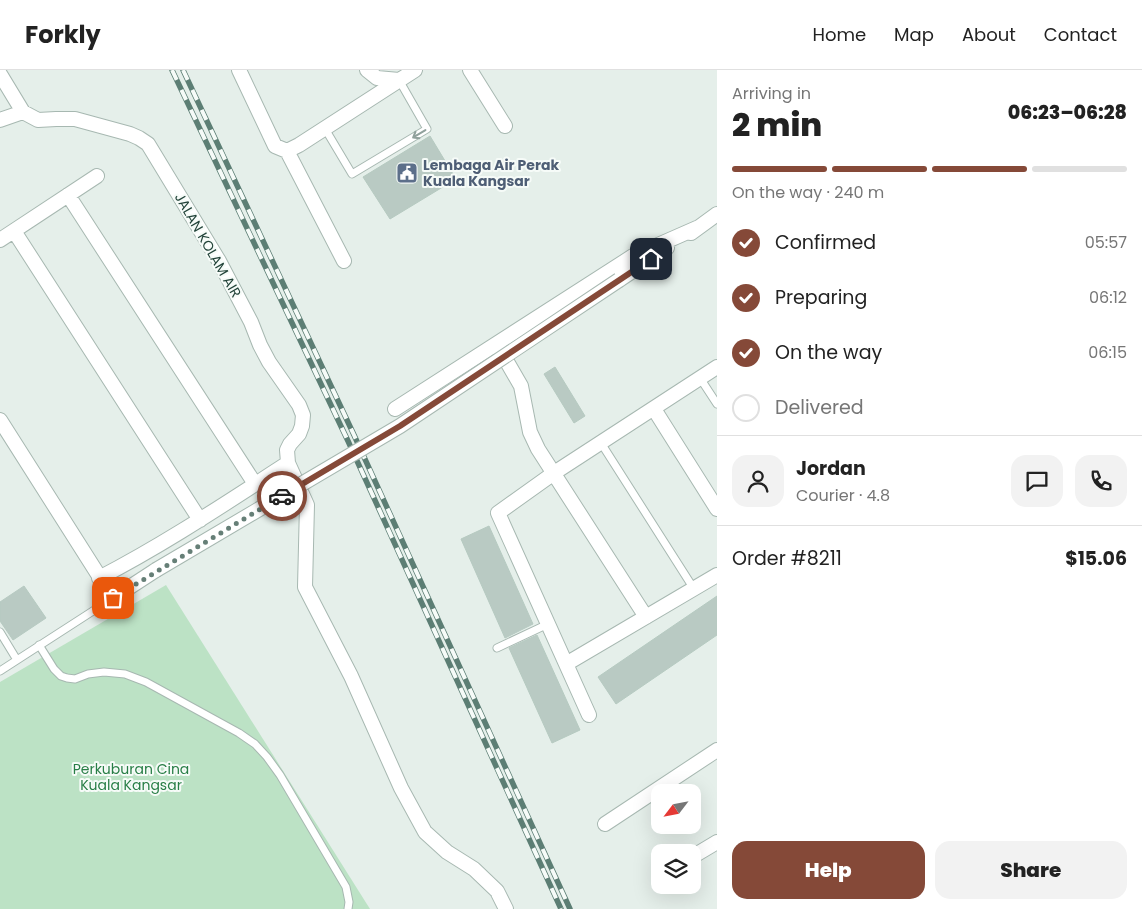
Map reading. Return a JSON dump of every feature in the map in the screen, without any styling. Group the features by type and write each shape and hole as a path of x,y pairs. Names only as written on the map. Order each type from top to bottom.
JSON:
{"street":[{"path":"239,70 274,146 288,151 344,261"},
{"path":"367,70 378,78 415,70"},
{"path":"470,70 505,126"},
{"path":"0,74 23,112 0,120"},
{"path":"288,151 397,75"},
{"name":"JALAN KOLAM AIR","path":"23,112 38,120 75,119 130,134 148,144 219,261 251,322 269,362 299,405 303,415 302,426 299,434 287,450 288,464"},
{"path":"0,240 97,176"},
{"path":"68,195 255,484"},
{"path":"0,420 113,598 156,570 400,426 717,214"},
{"path":"395,409 633,256 699,227"},
{"path":"14,231 200,520"},
{"path":"497,343 521,386 530,432 538,450 646,617"},
{"path":"589,715 498,513 554,473 717,367"},
{"path":"654,409 717,509"},
{"path":"100,578 131,562 288,464 307,505 305,587 351,676 402,788 425,832 447,852 474,869 492,885 506,909"},
{"path":"566,664 717,575"},
{"path":"605,824 717,750"},
{"path":"701,852 717,842"}],"lane":[{"path":"324,127 352,174 427,129 397,75"},
{"path":"700,378 717,404"},
{"path":"601,443 694,589"},
{"path":"0,671 113,598"},
{"path":"497,648 548,624"},
{"path":"0,632 17,660"},
{"path":"40,645 54,670 61,676 75,678 104,672 124,674 146,682 239,733 255,744 280,775 346,887 349,902 348,909"}],"green space":[{"name":"Perkuburan Cina Kuala Kangsar","path":"166,585 370,909 0,909 0,682"}],"building":[{"path":"430,136 456,179 390,219 363,177"},
{"path":"555,367 585,416 574,423 544,374"},
{"path":"489,526 533,624 505,638 461,539"},
{"path":"24,586 46,618 13,640 0,621 0,602"},
{"path":"717,596 717,635 616,704 598,677"},
{"path":"537,635 580,730 552,743 509,648"}],"railway":[{"path":"172,70 348,441 561,909"},
{"path":"183,70 354,435 570,909"}],"way so far":[{"path":"113,598 156,570 282,496"}],"place":[{"name":"Lembaga Air Perak Kuala Kangsar","path":"407,173"}],"route":[{"path":"282,496 400,426 651,259"}]}
